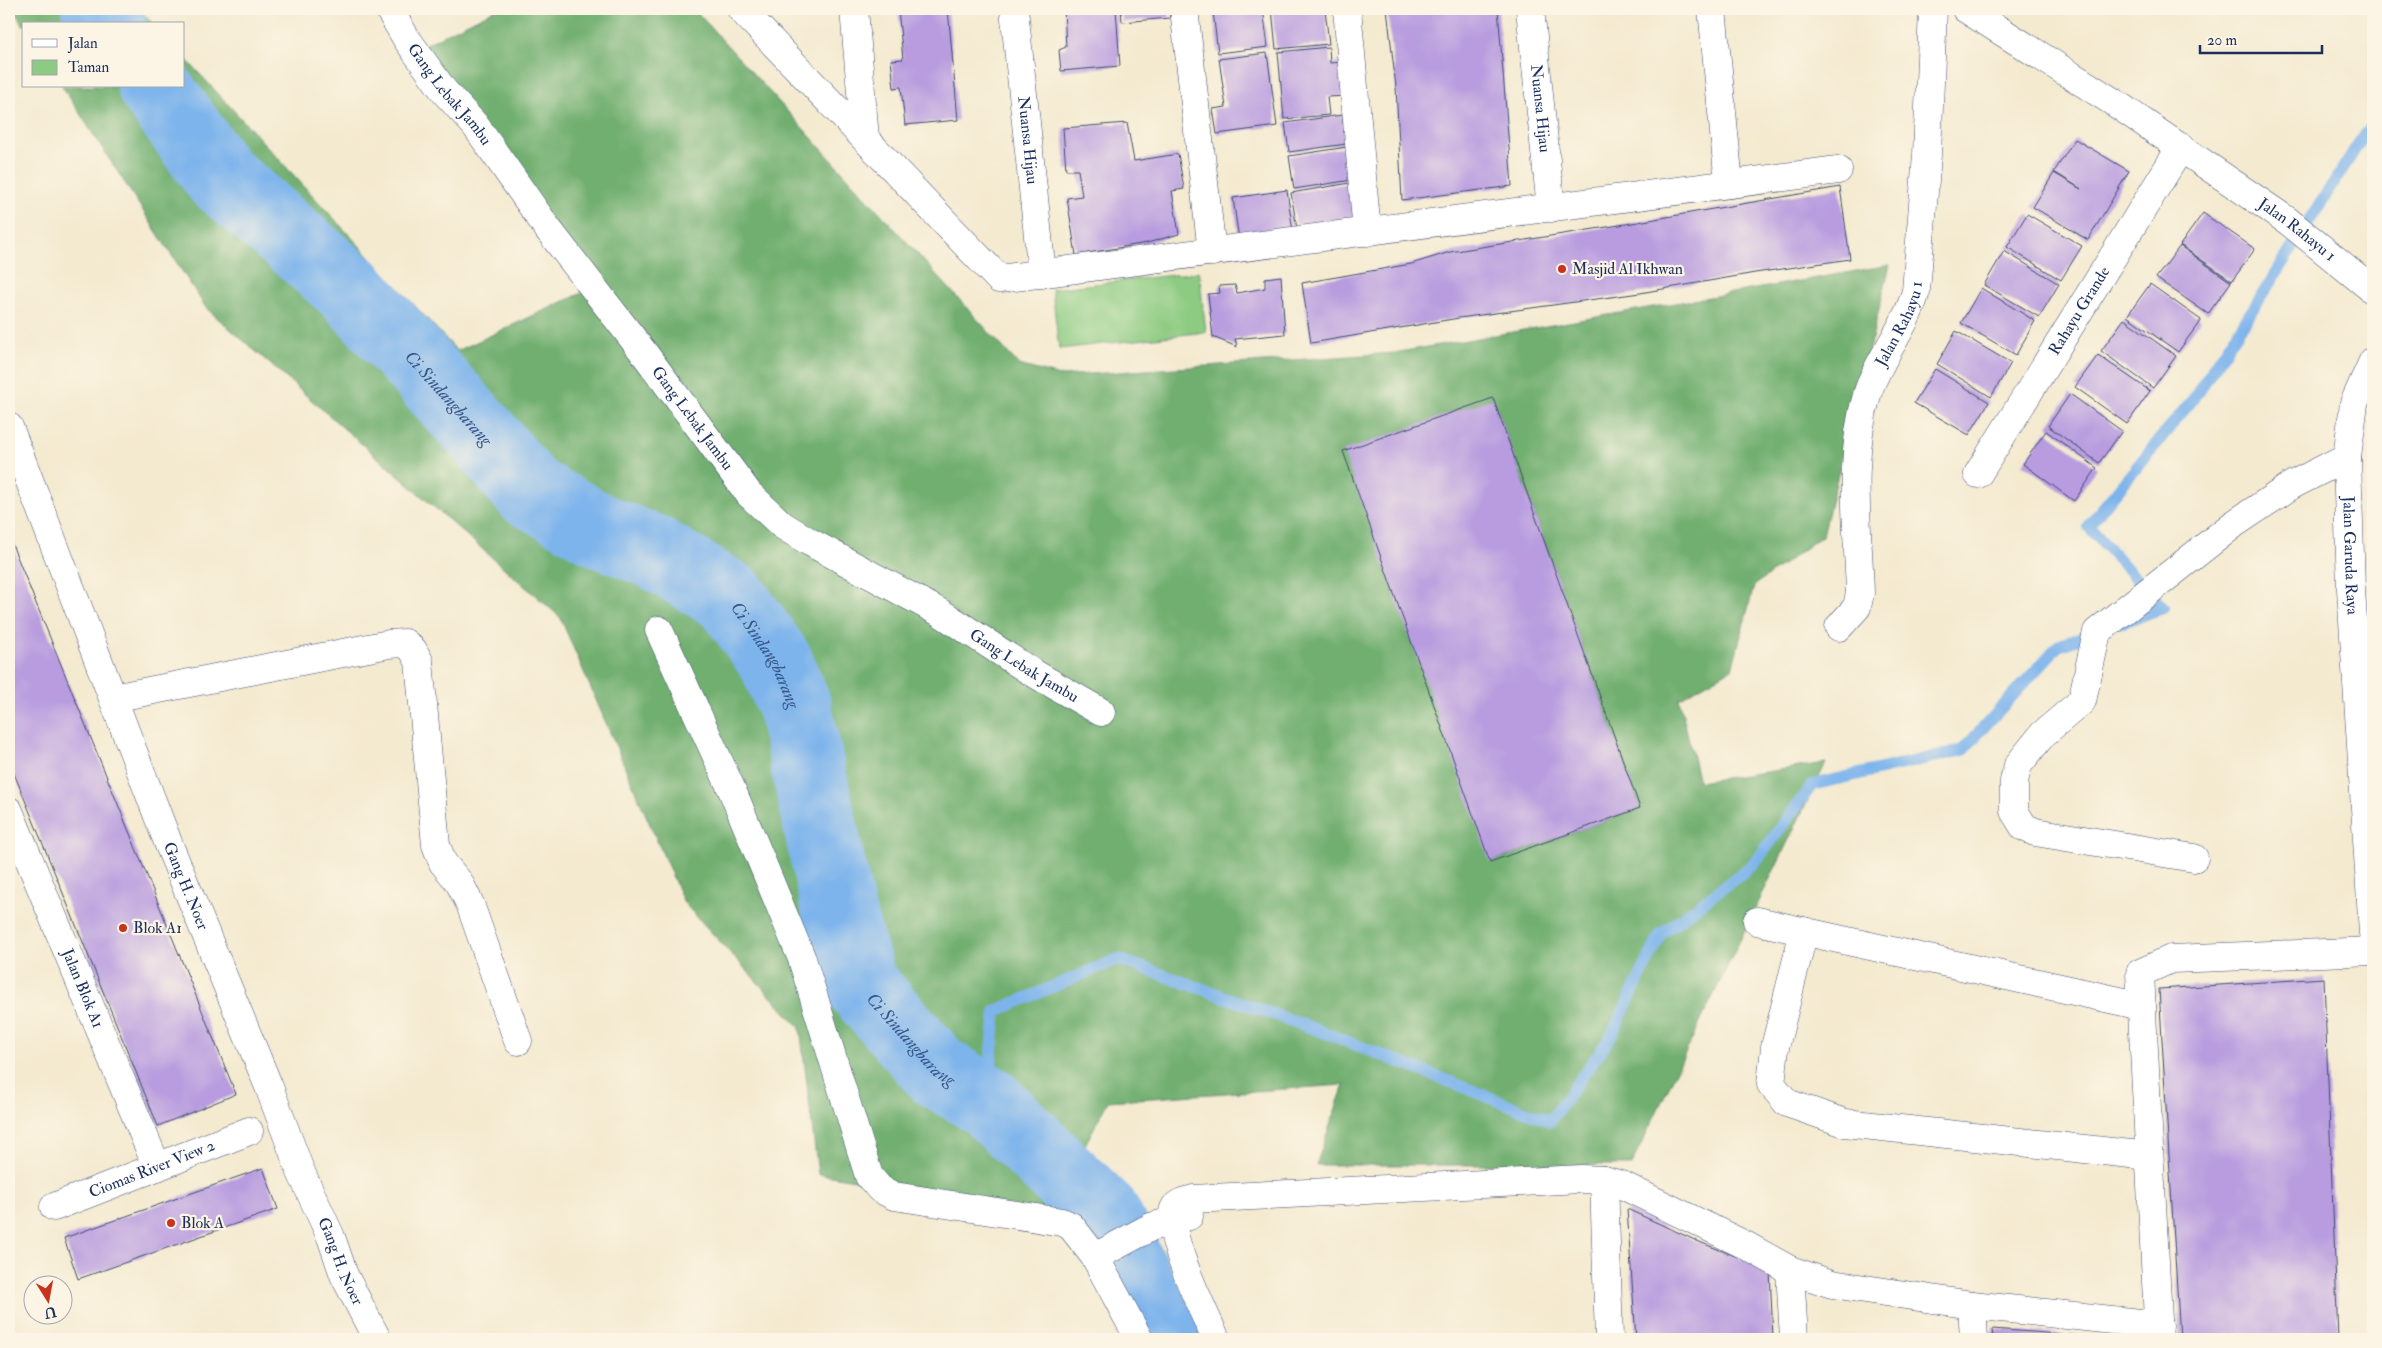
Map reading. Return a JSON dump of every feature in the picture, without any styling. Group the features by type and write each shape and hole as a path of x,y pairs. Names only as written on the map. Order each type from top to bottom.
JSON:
{"street":[{"name":"Gang Lebak Jambu","path":"390,9 406,38 444,90 476,124 548,230 644,353 749,494 782,525 941,613 1030,671 1101,712"},
{"path":"741,9 999,280 1838,170"},
{"path":"854,9 865,139"},
{"name":"Nuansa Hijau","path":"1014,9 1042,274"},
{"path":"1184,9 1212,252"},
{"path":"1347,9 1366,232"},
{"name":"Nuansa Hijau","path":"1530,9 1551,208"},
{"path":"1712,9 1729,184"},
{"name":"Jalan Rahayu 1","path":"1839,627 1856,607 1860,593 1855,457 1867,394 1912,308 1916,291 1927,155 1933,9"},
{"name":"Jalan Rahayu 1","path":"1966,9 2181,147 2288,221 2373,290"},
{"name":"Rahayu Grande","path":"1978,474 2181,147"},
{"name":"Jalan Garuda Raya","path":"2373,361 2354,403 2347,457 2350,513 2350,571 2373,933"},
{"name":"Gang H. Noer","path":"9,427 170,845 269,1087 300,1170 331,1237 344,1275 377,1339"},
{"path":"2194,858 2035,832 2024,827 2014,811 2014,781 2018,765 2043,734 2082,701 2097,632 2234,524 2292,485 2347,457"},
{"path":"660,630 732,790 802,959 869,1176 880,1189 894,1196 1062,1222 1071,1226 1098,1255 1139,1339"},
{"path":"113,698 389,644 406,643 413,650 419,661 436,845 443,863 459,882 470,904 518,1041"},
{"name":"Jalan Blok A1","path":"9,811 157,1166"},
{"path":"1757,921 2142,1006"},
{"path":"1804,931 1774,1046 1771,1084 1787,1103 1845,1123 2149,1156"},
{"path":"1216,1339 1180,1255 1172,1218 1176,1206 1193,1199 1581,1179 1604,1180 1624,1186 1745,1245 1790,1270 1832,1284 2159,1332 2140,973 2170,959 2373,951"},
{"name":"Ciomas River View 2","path":"54,1207 249,1131"},
{"path":"1604,1180 1609,1339"},
{"path":"1098,1255 1151,1226 1190,1215 1176,1206"},
{"path":"1790,1270 1794,1339"},
{"path":"1972,1305 1974,1339"}],"green space":[{"path":"12,9 139,9 151,22 22,22"},
{"path":"496,9 694,9 1019,365 1060,376 1394,353 1890,265 1823,535 1754,586 1732,669 1679,699 1699,782 1826,763 1631,1165 1316,1165 1344,1085 1108,1101 1050,1212 818,1174 800,1028 684,903 560,617 206,308 63,88 185,88 185,58 457,351 584,292 422,46","holes":["1493,398 1640,808 1491,862 1344,451"]},
{"path":"1199,272 1206,332 1059,349 1052,289"}],"building":[{"path":"898,9 948,9 958,120 905,125 901,87 894,88 891,60 903,59"},
{"path":"1064,9 1116,9 1120,66 1061,71 1059,50 1066,47"},
{"path":"1121,9 1169,9 1170,18 1122,22"},
{"path":"1263,9 1268,47 1218,53 1213,12"},
{"path":"1272,9 1325,9 1329,44 1276,49"},
{"path":"1387,9 1498,9 1512,186 1402,200 1396,87"},
{"path":"1329,47 1330,63 1344,62 1347,96 1327,97 1329,115 1284,119 1278,52"},
{"path":"1267,53 1277,126 1217,134 1213,109 1226,107 1219,59"},
{"path":"1342,115 1346,144 1289,152 1285,123"},
{"path":"1127,123 1134,161 1178,154 1184,189 1172,191 1179,234 1147,243 1076,255 1067,198 1082,196 1078,170 1066,170 1063,128"},
{"path":"2075,139 2129,171 2088,240 2033,207 2054,173 2081,189 2054,172"},
{"path":"1347,147 1352,180 1294,189 1289,156"},
{"path":"1350,183 1356,219 1297,229 1291,193"},
{"path":"1840,187 1850,259 1640,293 1459,318 1311,343 1302,283 1411,264 1450,252"},
{"path":"1287,190 1293,232 1239,240 1233,198"},
{"path":"2203,213 2255,249 2232,281 2180,245"},
{"path":"2027,214 2082,246 2061,280 2007,247"},
{"path":"2180,246 2231,282 2208,314 2156,278"},
{"path":"2004,251 2059,284 2039,317 1984,285"},
{"path":"1281,276 1285,334 1235,339 1237,347 1213,337 1208,294 1220,293 1219,286 1235,285 1237,293 1265,288 1265,278"},
{"path":"2150,284 2201,320 2178,352 2127,316"},
{"path":"1981,288 2035,321 2016,355 1961,323"},
{"path":"2124,319 2176,356 2153,388 2101,351"},
{"path":"1956,331 2011,363 1991,397 1937,364"},
{"path":"2098,355 2150,391 2127,424 2075,387"},
{"path":"1935,369 1989,402 1969,435 1914,403"},
{"path":"2070,394 2122,431 2099,463 2048,426"},
{"path":"1493,398 1640,808 1490,862 1343,451"},
{"path":"2046,431 2097,468 2074,501 2023,464"},
{"name":"Blok A1","path":"9,537 236,1094 158,1126 9,761"},
{"path":"2324,978 2338,1339 2180,1339 2159,989"},
{"name":"Blok A","path":"263,1168 278,1209 78,1279 64,1238"},
{"path":"1627,1209 1697,1241 1770,1270 1773,1339 1636,1339"},
{"path":"1992,1329 2112,1338 2112,1339 1993,1339"}],"waterway":[{"name":"Ci Sindangbarang","path":"98,9 108,22"},
{"name":"Ci Sindangbarang","path":"155,88 220,177 351,290 483,436 529,491 601,531 654,552 731,598 776,662 795,708 839,913 861,985 938,1072 987,1101 1103,1213 1165,1339"},
{"path":"2123,622 2163,608 2088,526 2194,398 2359,143 2373,125"},
{"path":"987,1101 996,1011 1118,959 1323,1032 1550,1121 1610,1038 1661,934 1755,863 1812,785 1963,750 2058,646 2097,632"}],"place":[{"name":"Masjid Al Ikhwan","path":"1562,269"},
{"name":"Blok A1","path":"123,928"},
{"name":"Blok A","path":"171,1223"}]}
